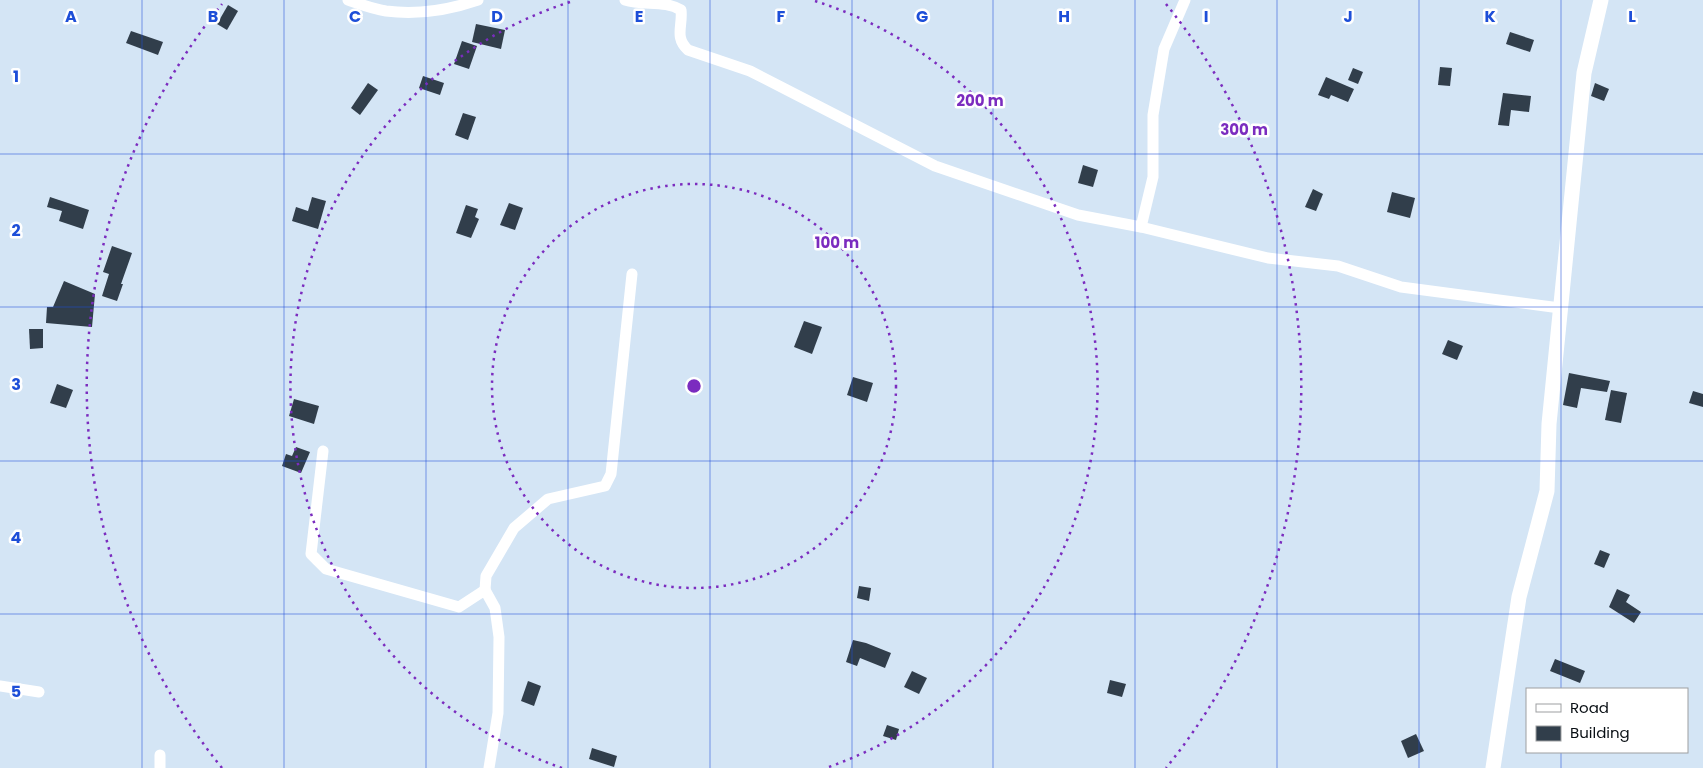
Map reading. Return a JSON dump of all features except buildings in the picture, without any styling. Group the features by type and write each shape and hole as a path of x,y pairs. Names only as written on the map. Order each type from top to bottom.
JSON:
{"street":[{"path":"348,0 385,11 418,12 456,8 478,0"},
{"path":"625,0 634,3 656,2 677,7 681,10 679,34 682,44 688,50 750,71 935,166 1078,215 1141,227 1268,258 1338,266 1401,287 1560,308"},
{"path":"1141,227 1153,176 1154,115 1164,49 1185,0"},
{"path":"1493,768 1519,597 1547,491 1549,424 1584,73 1601,0"},
{"path":"489,768 498,713 499,637 495,608 485,590 486,576 514,528 548,498 604,486 611,474 632,274"},
{"path":"323,450 311,554 326,569 459,607 485,590"},
{"path":"0,686 39,692"},
{"path":"160,755 160,768"}]}
